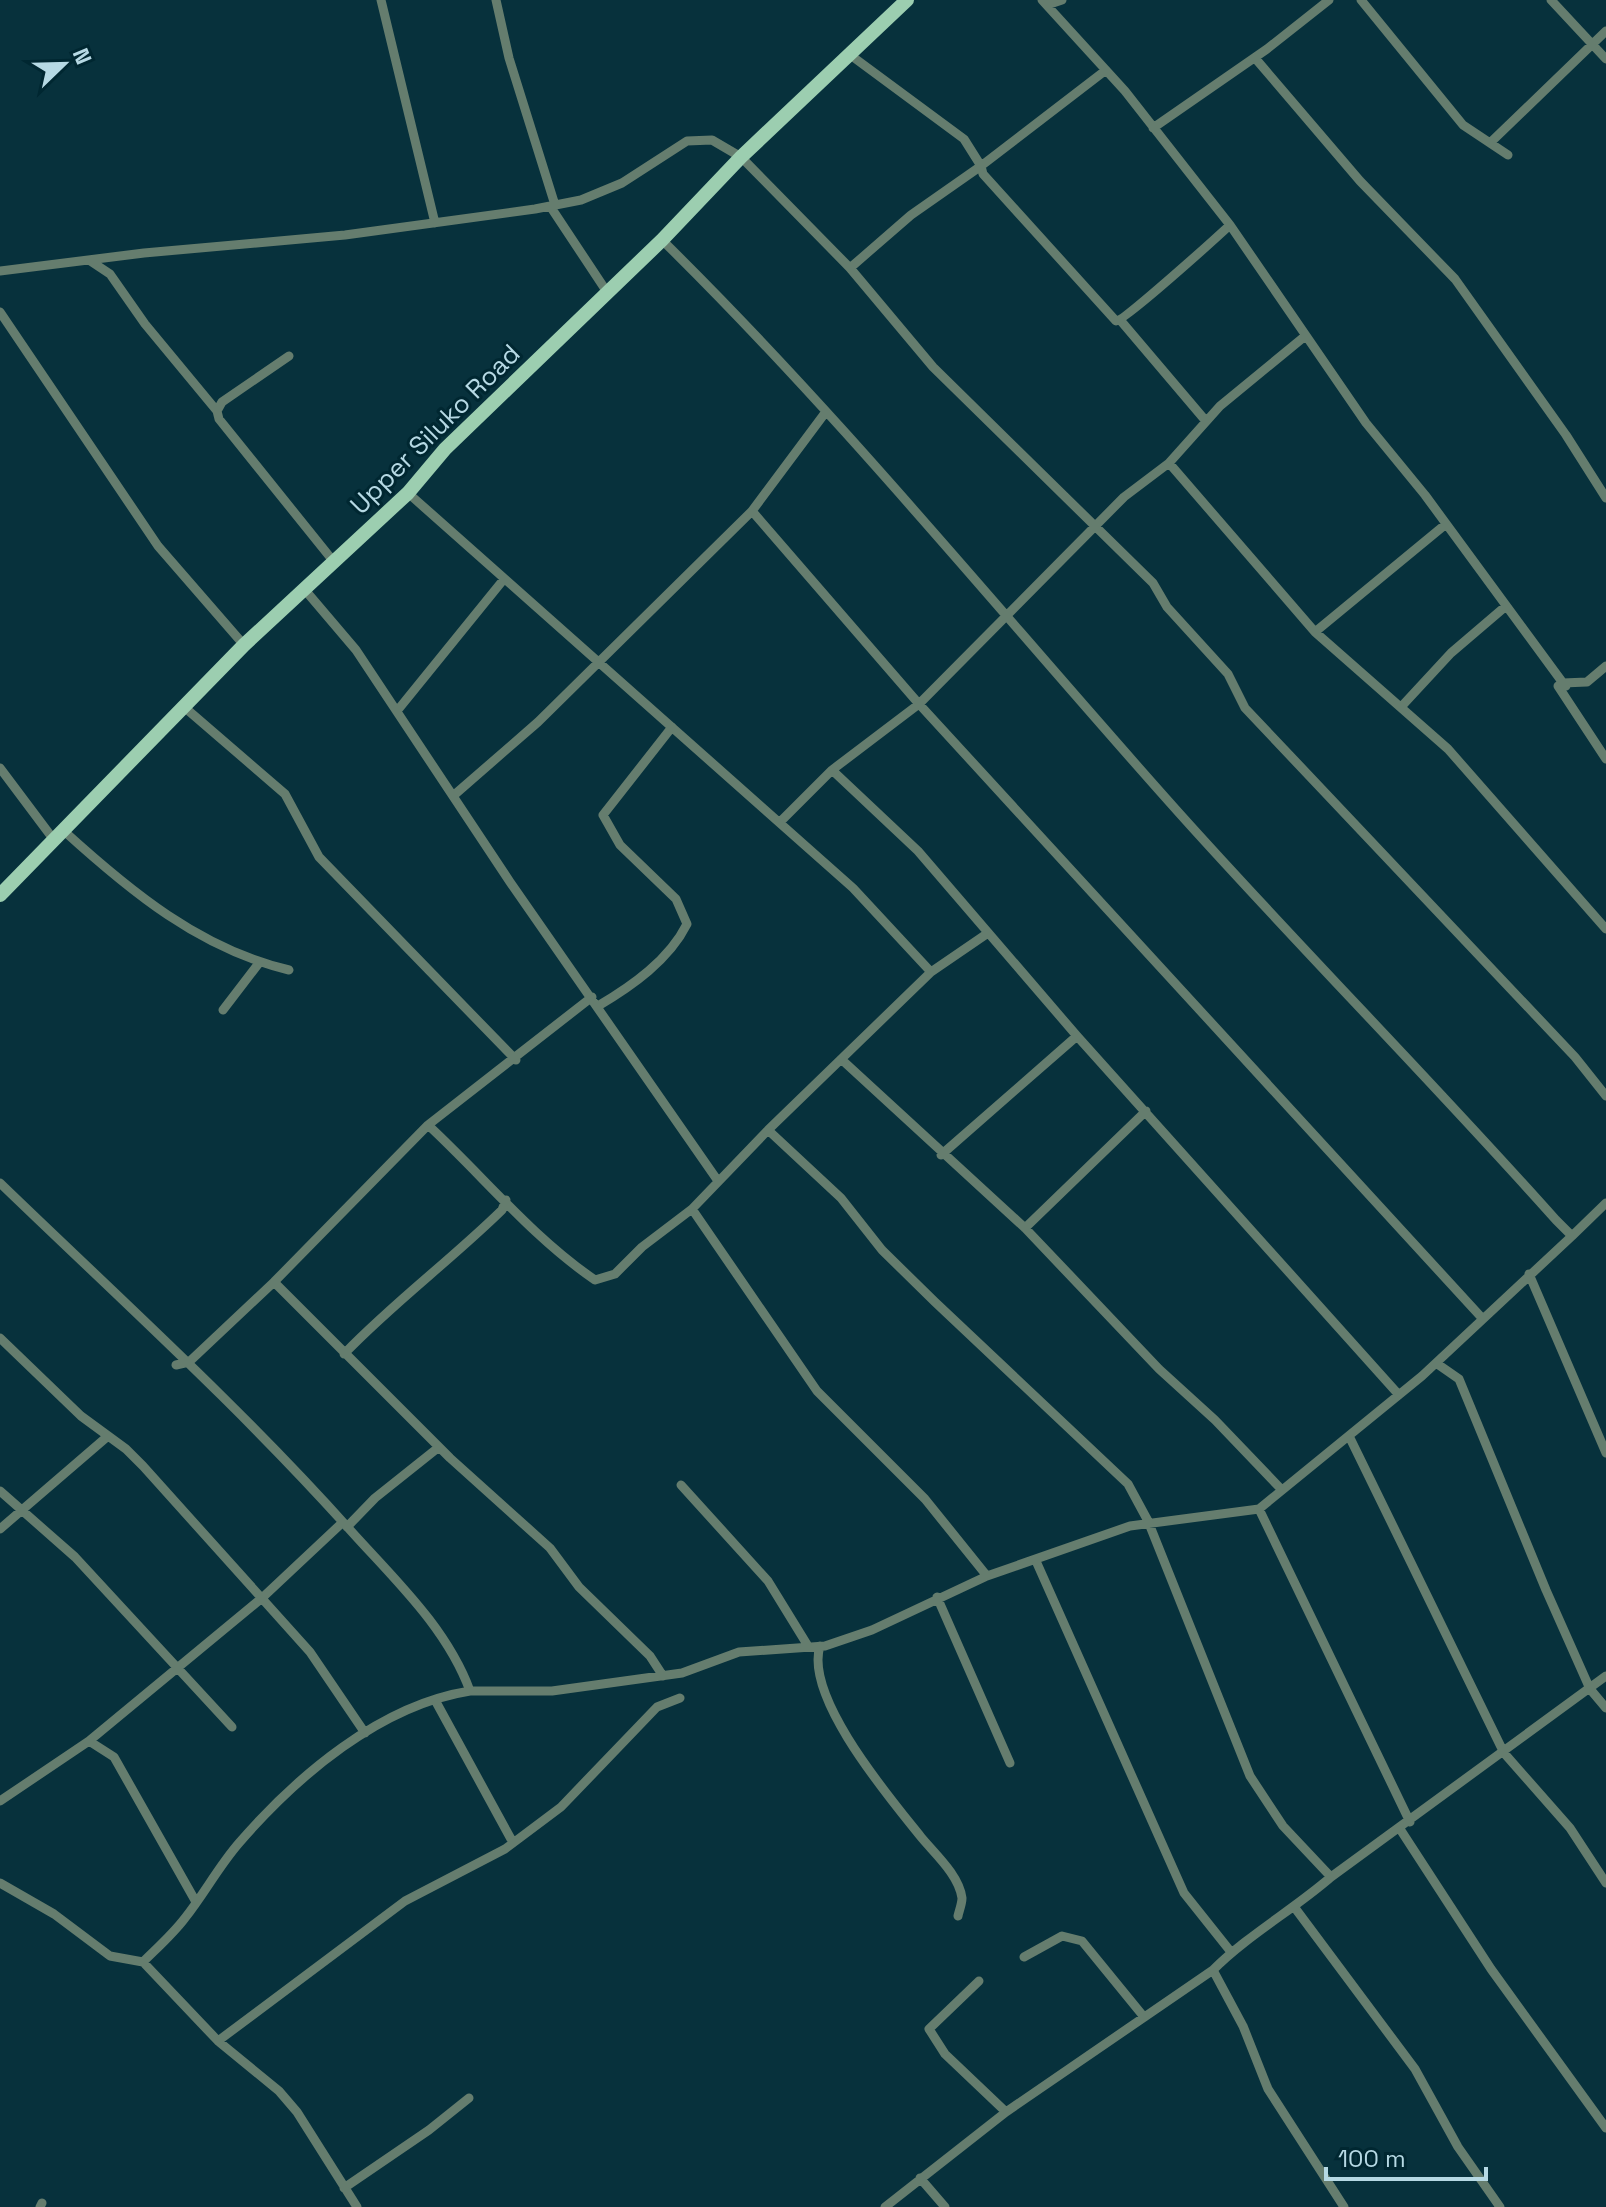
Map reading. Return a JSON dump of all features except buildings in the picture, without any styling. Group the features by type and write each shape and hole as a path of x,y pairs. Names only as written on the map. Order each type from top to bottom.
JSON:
{"main road":[{"name":"Upper Siluko Road","path":"0,895 244,645 408,493 445,449 662,240 741,157 907,0"}],"street":[{"path":"381,0 435,223"},
{"path":"496,0 509,58 552,206 607,292"},
{"path":"1044,2 1062,0"},
{"path":"1153,128 1255,58 1329,0"},
{"path":"1361,0 1463,125 1508,155"},
{"path":"1551,0 1606,59"},
{"path":"1044,2 1106,70 1230,225 1304,337 1366,423 1446,524 1563,683 1573,685"},
{"path":"1491,142 1606,31"},
{"path":"849,54 964,139 983,174 1075,280 1116,321 1121,321 1205,420"},
{"path":"1255,58 1360,181 1455,279 1566,435 1606,498"},
{"path":"850,268 911,215 981,166 1106,70"},
{"path":"0,271 435,223 552,206 581,200 622,183 687,141 712,140 741,157 850,268 933,367 1153,583 1167,607 1228,674 1245,708 1575,1057 1606,1096"},
{"path":"1121,321 1230,225"},
{"path":"662,240 755,332 1006,613 1180,814 1572,1236"},
{"path":"89,260 110,274 145,324 334,562"},
{"path":"0,312 158,546 244,645"},
{"path":"780,822 832,770 919,704 1124,497 1169,463 1205,420 1304,337"},
{"path":"217,411 222,402 289,356"},
{"path":"453,796 538,722 752,511 825,413"},
{"path":"1169,463 1315,632 1448,749 1606,929"},
{"path":"408,493 780,822 875,910 931,972"},
{"path":"752,511 919,704 1482,1318"},
{"path":"1315,632 1446,524"},
{"path":"397,711 504,579"},
{"path":"305,590 356,650 718,1181"},
{"path":"1401,707 1451,653 1506,606"},
{"path":"1606,666 1587,682 1558,686 1606,759"},
{"path":"183,706 285,794 319,857 516,1060"},
{"path":"176,1365 189,1362 274,1282 428,1125 595,1002 631,986 678,941 687,924 676,899 620,845 603,815 672,727"},
{"path":"0,768 59,835 160,911 255,967 289,970"},
{"path":"832,770 918,851 1077,1036 1399,1395"},
{"path":"428,1125 506,1200 529,1228 595,1280 615,1274 642,1247 692,1209 768,1130 931,972 988,933"},
{"path":"941,1155 1077,1036"},
{"path":"841,1059 941,1155 1025,1228 1159,1369 1215,1420 1282,1490"},
{"path":"1025,1228 1146,1111"},
{"path":"768,1130 841,1198 882,1250 914,1282 1128,1484 1148,1521 1250,1776 1283,1826 1331,1877"},
{"path":"0,1183 189,1362 345,1524 418,1604 460,1664 470,1691"},
{"path":"344,1354 370,1327 453,1259 502,1210 506,1200"},
{"path":"143,1962 196,1902 237,1845 276,1804 365,1733 409,1709 470,1691 552,1691 663,1676 703,1667 739,1652 789,1651 820,1646 872,1630 987,1576 1148,1521 1259,1509 1350,1438 1436,1363 1606,1203"},
{"path":"692,1209 817,1391 925,1499 987,1576"},
{"path":"1529,1274 1606,1453"},
{"path":"274,1282 439,1447 550,1548 579,1587 650,1656 663,1676"},
{"path":"0,1338 81,1416 134,1457 310,1652 365,1733"},
{"path":"1436,1363 1459,1379 1590,1689 1606,1708"},
{"path":"0,1529 108,1436"},
{"path":"1350,1438 1504,1753 1570,1828 1606,1883"},
{"path":"0,1801 89,1741 439,1447"},
{"path":"681,1485 768,1581 808,1646"},
{"path":"0,1491 75,1557 180,1667 232,1727"},
{"path":"1259,1509 1410,1822"},
{"path":"1036,1561 1184,1893 1231,1952"},
{"path":"937,1597 1010,1763"},
{"path":"820,1646 817,1664 826,1696 868,1767 952,1874 962,1898 958,1916"},
{"path":"885,2207 1006,2112 1213,1970 1231,1952 1295,1908 1331,1877 1606,1676"},
{"path":"218,2041 405,1901 505,1849 561,1807 657,1707 680,1698"},
{"path":"435,1700 511,1839"},
{"path":"89,1741 114,1757 196,1902"},
{"path":"1400,1829 1483,1957 1606,2128"},
{"path":"0,1883 54,1914 110,1956 143,1962 218,2041 279,2091 297,2112 357,2207"},
{"path":"1295,1908 1415,2069 1463,2156 1500,2207"},
{"path":"1024,1957 1062,1936 1082,1941 1144,2017"},
{"path":"1213,1970 1243,2026 1268,2089 1344,2207"},
{"path":"979,1981 929,2029 945,2054 1006,2112"},
{"path":"344,2188 469,2098"},
{"path":"920,2178 945,2207"}]}
